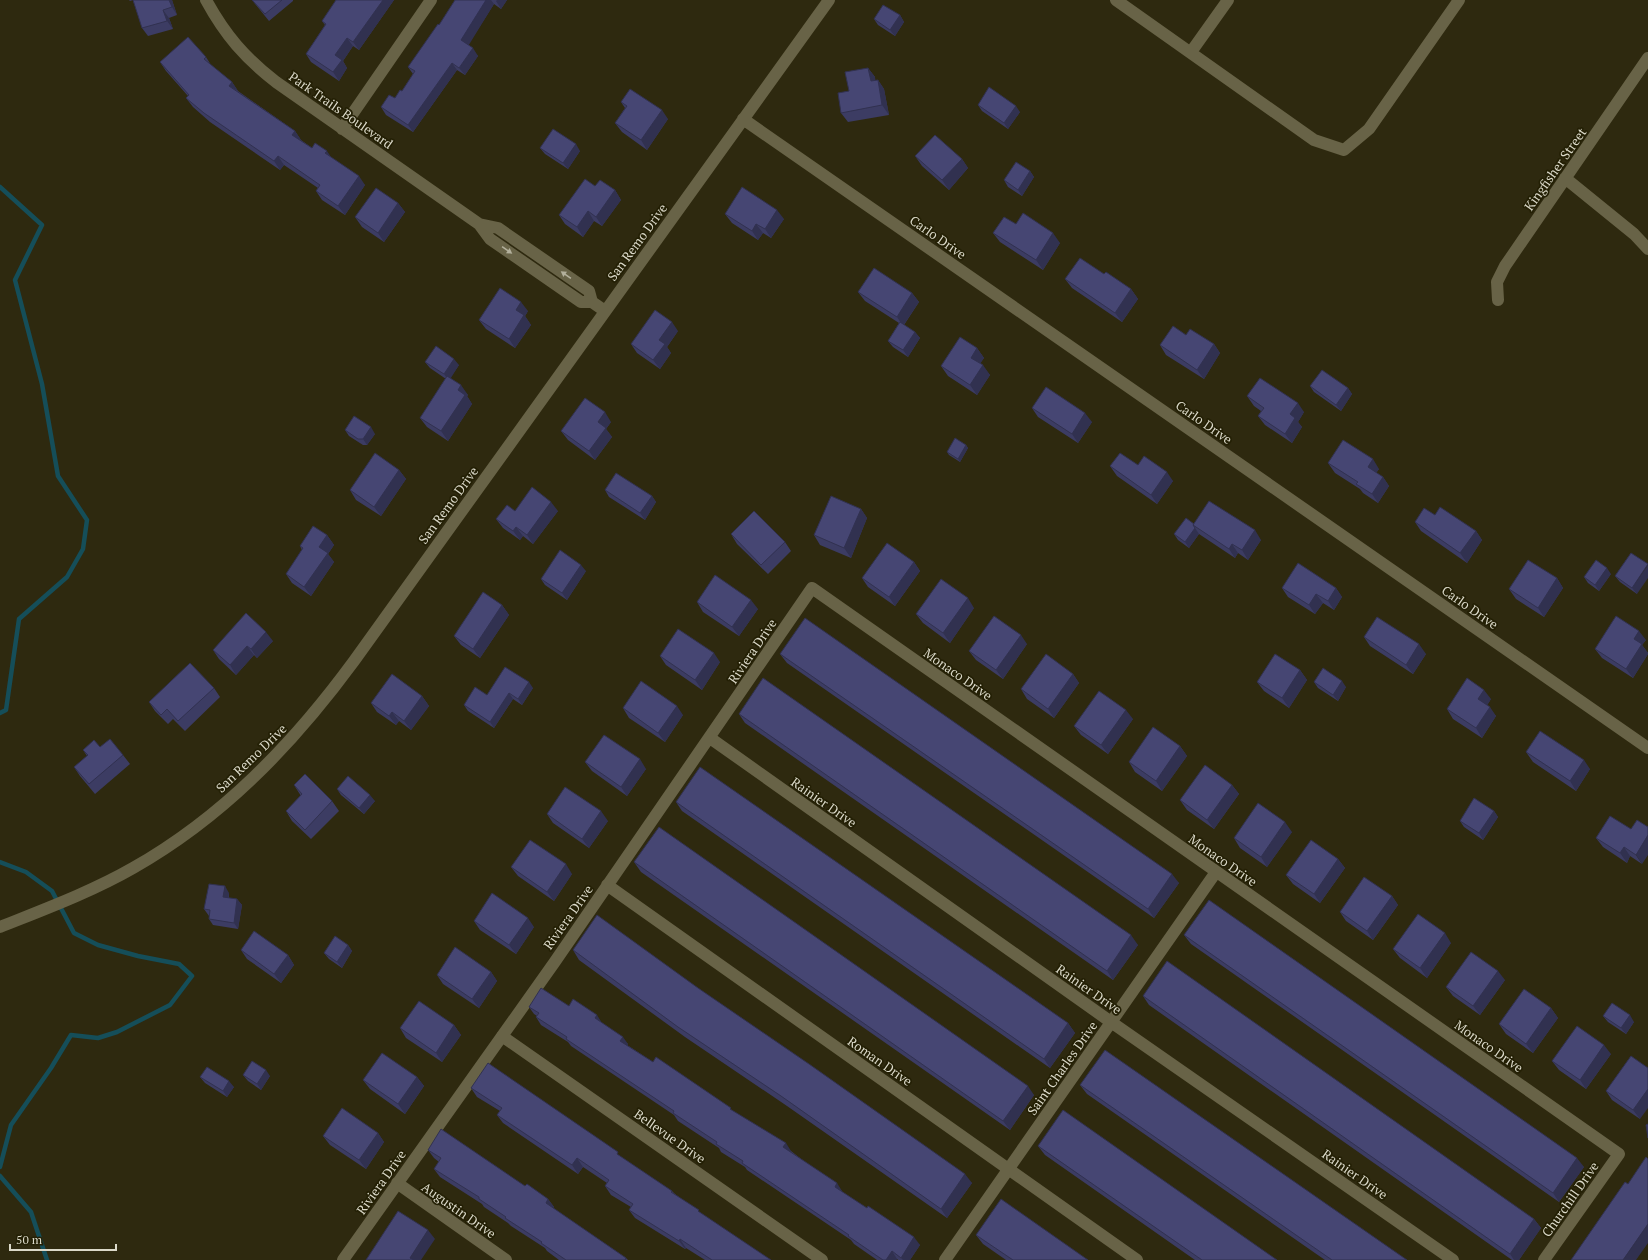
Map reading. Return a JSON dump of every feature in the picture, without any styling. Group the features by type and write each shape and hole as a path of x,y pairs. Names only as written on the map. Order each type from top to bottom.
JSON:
{"street":[{"name":"Park Trails Boulevard","path":"206,0 224,31 239,50 255,66 296,97 479,224 490,239 581,302 592,302 605,311"},
{"path":"342,129 431,0"},
{"name":"San Remo Drive","path":"0,927 78,895 132,868 189,832 249,782 295,735 328,696 354,661 828,0"},
{"path":"1116,0 1314,140 1344,150 1369,129 1459,0"},
{"path":"1191,52 1228,0"},
{"name":"Kingfisher Street","path":"1498,300 1497,282 1505,266 1648,58"},
{"name":"Carlo Drive","path":"743,119 1648,748"},
{"path":"1565,178 1634,234 1648,249"},
{"name":"Riviera Drive","path":"343,1260 502,1036 710,738 812,588"},
{"name":"Monaco Drive","path":"812,588 1618,1154"},
{"name":"Rainier Drive","path":"710,738 1112,1022 1454,1260"},
{"name":"Saint Charles Drive","path":"945,1260 1216,872"},
{"name":"Roman Drive","path":"607,885 1137,1260"},
{"name":"Bellevue Drive","path":"502,1036 822,1260"},
{"name":"Churchill Drive","path":"1544,1260 1618,1154"},
{"name":"Augustin Drive","path":"397,1183 506,1260"}],"building":[{"path":"133,0 169,0 172,7 163,10 167,21 142,28"},
{"path":"252,0 282,0 265,14"},
{"path":"336,0 383,0 353,42 347,38 335,55 342,60 333,72 306,54 326,24 322,21"},
{"path":"455,0 486,0 461,40 473,48 459,68 452,63 408,125 381,107 389,95 395,98 400,90 402,91 415,71 408,67 438,24 439,25"},
{"path":"883,5 900,15 890,30 874,19"},
{"path":"188,37 206,57 204,59 232,82 229,86 295,131 292,135 312,148 315,143 327,151 325,153 359,176 338,206 316,191 320,185 278,156 274,161 204,113 186,98 189,95 160,62"},
{"path":"868,68 871,81 878,80 882,105 841,113 838,93 849,91 845,72"},
{"path":"989,87 1016,106 1004,123 978,105"},
{"path":"630,89 662,110 641,140 615,123 627,106 621,102"},
{"path":"553,129 576,144 563,163 540,148"},
{"path":"935,135 962,159 942,180 915,156"},
{"path":"1016,162 1030,171 1018,190 1004,180"},
{"path":"585,179 595,186 600,180 615,190 596,217 588,211 577,227 559,215"},
{"path":"742,187 777,210 765,229 756,224 752,231 725,214"},
{"path":"376,188 398,203 378,233 355,217"},
{"path":"1023,213 1053,233 1036,260 993,233 1004,217 1016,224"},
{"path":"1080,258 1104,274 1106,272 1131,289 1115,313 1065,279"},
{"path":"874,268 912,293 897,317 858,292"},
{"path":"500,288 521,302 516,310 524,315 509,339 479,320"},
{"path":"655,310 672,322 659,340 665,344 653,360 631,344"},
{"path":"900,322 915,332 903,350 888,341"},
{"path":"1173,326 1186,335 1190,329 1214,344 1197,370 1160,345"},
{"path":"960,337 977,348 971,358 983,365 970,385 941,366"},
{"path":"436,346 454,359 444,374 425,362"},
{"path":"1322,370 1348,388 1336,405 1310,386"},
{"path":"447,376 461,385 458,390 465,395 441,431 420,418"},
{"path":"1260,378 1298,403 1290,414 1295,418 1285,434 1258,416 1264,408 1247,396"},
{"path":"1046,387 1085,413 1072,434 1032,408"},
{"path":"585,398 605,412 598,422 606,428 589,451 561,431"},
{"path":"354,416 371,427 363,439 358,439 345,430"},
{"path":"955,438 966,445 958,459 947,452"},
{"path":"1343,440 1373,459 1368,467 1383,477 1372,494 1356,484 1358,482 1328,463"},
{"path":"375,453 399,470 374,507 350,490"},
{"path":"1120,453 1138,465 1144,456 1167,472 1151,495 1110,466"},
{"path":"616,473 652,496 640,513 605,490"},
{"path":"532,487 551,502 527,535 516,527 513,531 496,519 507,505 515,511"},
{"path":"831,496 861,509 844,548 814,535"},
{"path":"1209,501 1255,530 1242,550 1232,544 1229,549 1193,525"},
{"path":"1440,507 1476,531 1460,553 1415,522 1424,508 1435,515"},
{"path":"754,511 785,542 761,565 731,534"},
{"path":"1186,518 1194,524 1193,525 1195,528 1185,542 1174,534"},
{"path":"313,526 327,535 319,547 328,553 304,587 286,574 303,548 300,546"},
{"path":"887,543 914,562 889,597 862,578"},
{"path":"560,550 581,565 562,593 541,579"},
{"path":"1631,553 1648,564 1632,588 1615,576"},
{"path":"1528,560 1557,578 1538,608 1509,589"},
{"path":"1596,560 1607,568 1595,585 1584,577"},
{"path":"1298,563 1336,588 1328,601 1316,594 1309,605 1282,588"},
{"path":"715,575 751,600 732,627 697,602"},
{"path":"941,579 968,598 943,633 916,614"},
{"path":"483,592 502,605 473,649 454,636"},
{"path":"246,613 266,632 251,649 247,646 230,665 213,650"},
{"path":"994,616 1021,635 996,670 969,651"},
{"path":"1616,616 1639,631 1634,639 1642,644 1626,669 1595,649"},
{"path":"1377,617 1419,644 1406,665 1364,637"},
{"path":"805,618 1172,874 1148,909 780,654"},
{"path":"678,629 714,653 695,680 660,656"},
{"path":"1046,654 1073,674 1048,709 1021,689"},
{"path":"1275,654 1300,670 1282,698 1257,682"},
{"path":"190,663 214,688 178,721 167,709 161,715 149,702"},
{"path":"505,667 529,682 518,699 509,693 490,722 464,705 475,687 487,695"},
{"path":"1323,668 1342,681 1333,695 1314,682"},
{"path":"392,674 422,696 404,721 392,712 389,716 371,703"},
{"path":"763,678 1131,935 1107,971 739,714"},
{"path":"1467,678 1484,690 1478,699 1490,707 1476,728 1447,709"},
{"path":"641,681 677,706 658,733 623,708"},
{"path":"1099,691 1126,710 1101,745 1074,726"},
{"path":"1153,727 1180,746 1156,781 1129,762"},
{"path":"1540,731 1584,760 1570,781 1526,752"},
{"path":"604,735 640,759 621,787 585,762"},
{"path":"110,739 123,755 89,784 74,767 88,755 83,750 94,740 100,747"},
{"path":"1205,765 1232,785 1207,820 1180,800"},
{"path":"700,767 1068,1023 1044,1059 676,802"},
{"path":"305,774 332,801 305,830 286,811 302,794 294,785"},
{"path":"348,776 370,795 359,808 337,789"},
{"path":"565,787 601,811 582,839 547,814"},
{"path":"1474,798 1494,811 1479,833 1460,821"},
{"path":"1258,803 1285,822 1261,857 1234,838"},
{"path":"1610,816 1631,829 1637,820 1648,827 1648,835 1636,855 1624,847 1620,853 1596,838"},
{"path":"659,827 1028,1086 1003,1121 634,862"},
{"path":"530,840 566,864 547,892 511,867"},
{"path":"1311,840 1338,859 1314,894 1286,875"},
{"path":"1364,877 1392,896 1367,931 1340,912"},
{"path":"209,884 225,886 223,897 237,899 234,923 209,919 210,910 204,909"},
{"path":"492,893 528,918 509,945 474,921"},
{"path":"1209,900 1577,1158 1553,1193 1184,935"},
{"path":"1418,914 1445,933 1420,968 1393,949"},
{"path":"597,915 698,988 965,1174 941,1209 781,1096 678,1027 573,950"},
{"path":"254,931 288,955 274,974 241,950"},
{"path":"335,936 348,945 337,962 324,953"},
{"path":"455,947 491,972 472,999 437,975"},
{"path":"1471,952 1498,971 1473,1006 1446,987"},
{"path":"1167,961 1534,1219 1510,1254 1143,996"},
{"path":"541,988 569,1006 573,999 597,1015 595,1018 623,1037 620,1041 653,1062 656,1057 731,1108 730,1109 786,1143 783,1147 837,1183 835,1187 867,1208 868,1206 914,1237 901,1258 892,1251 886,1260 883,1260 848,1236 849,1235 742,1163 743,1161 716,1144 717,1142 673,1113 674,1111 566,1039 567,1037 536,1017 539,1013 529,1007"},
{"path":"1524,989 1551,1008 1526,1044 1499,1024"},
{"path":"419,1001 454,1025 436,1053 400,1028"},
{"path":"1612,1003 1630,1015 1621,1028 1603,1016"},
{"path":"1577,1026 1604,1045 1580,1080 1552,1061"},
{"path":"1105,1050 1407,1260 1332,1260 1080,1085"},
{"path":"382,1053 417,1077 398,1104 363,1080"},
{"path":"1631,1056 1648,1068 1648,1089 1633,1110 1606,1091"},
{"path":"252,1061 266,1070 257,1084 243,1075"},
{"path":"488,1063 618,1152 617,1154 699,1210 698,1211 771,1260 712,1260 680,1239 679,1241 629,1210 633,1204 605,1186 609,1180 577,1158 572,1165 497,1115 502,1108 471,1088"},
{"path":"207,1067 229,1081 223,1091 200,1077"},
{"path":"342,1108 378,1133 359,1160 323,1136"},
{"path":"1063,1110 1277,1260 1202,1260 1038,1146"},
{"path":"1648,1124 1648,1138 1646,1125"},
{"path":"441,1129 525,1186 527,1184 548,1199 546,1203 626,1258 625,1260 566,1260 541,1243 542,1242 505,1218 506,1217 479,1199 479,1197 434,1169 441,1158 428,1150"},
{"path":"1646,1157 1648,1159 1648,1224 1623,1260 1571,1260 1625,1182 1628,1184"},
{"path":"1001,1199 1088,1260 1013,1260 976,1235"},
{"path":"398,1211 428,1230 410,1258 414,1260 366,1260"}],"waterway":[{"path":"0,187 42,225 15,280 42,384 58,476 87,520 83,549 67,577 19,619 6,710 0,713"},
{"path":"0,862 26,872 52,891 74,933 98,945 138,956 179,964 192,976 170,1005 117,1032 98,1038 71,1035 51,1068 11,1125 0,1167"},
{"path":"0,1176 31,1212 47,1260"}]}
